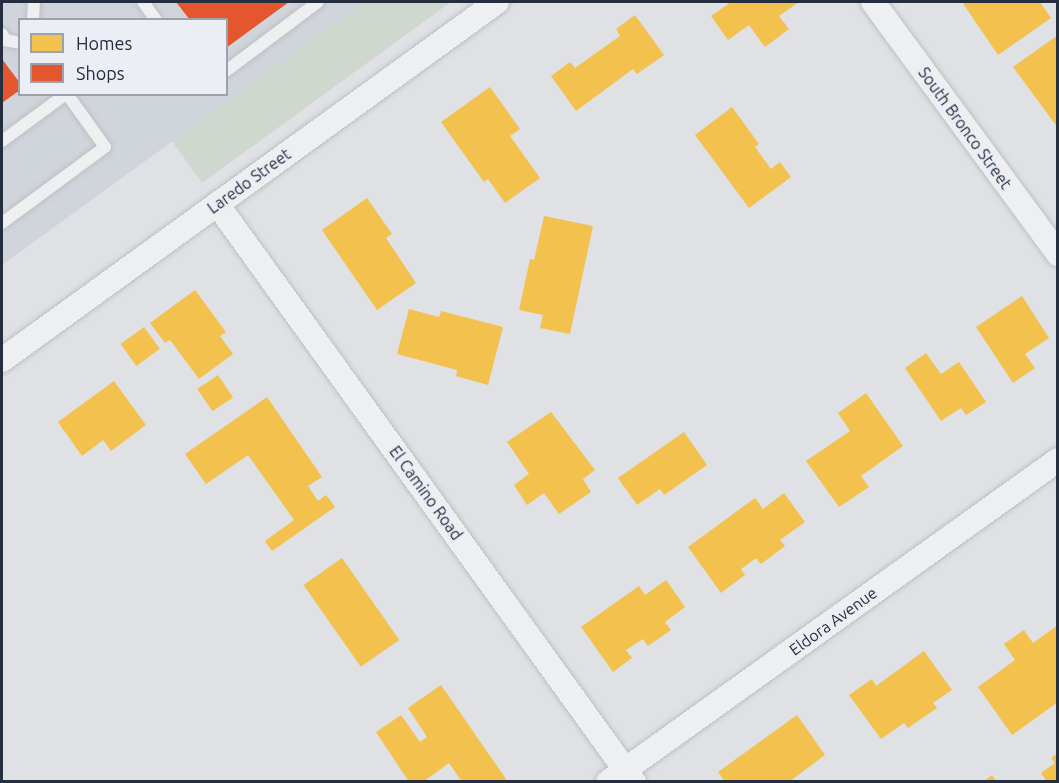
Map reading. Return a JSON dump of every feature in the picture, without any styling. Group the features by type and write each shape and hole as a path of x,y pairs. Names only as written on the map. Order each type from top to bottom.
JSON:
{"street":[{"name":"Laredo Street","path":"2,360 497,2"},
{"name":"South Bronco Street","path":"873,2 1058,254"},
{"name":"El Camino Road","path":"217,204 623,777"},
{"name":"Eldora Avenue","path":"623,777 1058,460"}],"lane":[{"path":"33,18 34,2"},
{"path":"143,2 155,18"},
{"path":"228,70 318,2"},
{"path":"2,34 5,40 18,43"},
{"path":"2,141 64,96"},
{"path":"2,223 105,147 68,96"}],"shaded area":[{"path":"2,2 364,2 2,265"},
{"path":"364,2 451,2 202,183 172,141"}],"building: Homes":[{"path":"731,2 799,2 779,16 789,29 765,47 749,25 728,40 711,16"},
{"path":"962,2 1040,2 1051,18 998,55"},
{"path":"635,15 664,55 637,74 633,69 576,111 551,76 570,62 575,68 620,36 616,29"},
{"path":"1058,35 1058,128 1013,67"},
{"path":"490,87 520,129 510,136 540,178 505,203 488,179 484,182 441,122"},
{"path":"732,107 759,144 755,147 771,169 780,162 791,177 749,208 695,135"},
{"path":"367,198 392,234 386,238 416,283 377,310 322,230"},
{"path":"544,216 593,226 570,334 540,328 543,315 519,310 530,259 534,260"},
{"path":"195,290 226,332 220,336 233,354 199,379 170,340 165,343 150,323"},
{"path":"1022,296 1049,338 1025,354 1035,368 1013,383 976,327"},
{"path":"409,309 439,317 441,311 503,327 488,385 456,376 457,370 397,354"},
{"path":"144,327 160,349 136,366 121,344"},
{"path":"926,353 941,374 959,362 986,402 966,415 961,408 941,421 905,368"},
{"path":"218,375 233,397 212,411 197,389"},
{"path":"114,381 146,425 111,451 103,440 82,456 58,422"},
{"path":"866,393 903,446 861,476 869,487 839,507 806,461 850,431 838,413"},
{"path":"267,397 322,477 308,486 318,501 326,495 335,507 272,551 265,541 294,520 248,455 206,484 185,454"},
{"path":"551,412 595,470 583,479 591,492 559,514 544,493 527,505 514,485 529,474 507,442"},
{"path":"684,432 707,465 664,495 660,489 637,505 618,478"},
{"path":"784,493 805,522 780,540 785,546 761,564 756,558 741,569 745,575 721,593 688,547 755,498 763,509"},
{"path":"342,558 399,640 361,667 303,585"},
{"path":"666,580 685,607 665,622 671,630 648,646 643,639 626,650 632,658 613,672 581,627 639,586 645,595"},
{"path":"1058,625 1058,702 1012,735 978,687 1015,660 1004,644 1024,630 1033,643"},
{"path":"924,651 952,690 933,703 937,708 908,728 904,723 881,739 849,695 872,679 876,686"},
{"path":"441,685 506,779 503,782 462,782 449,763 423,782 409,782 376,732 401,715 420,742 427,737 408,708"},
{"path":"797,715 825,755 789,782 725,782 718,772"},
{"path":"1058,753 1058,782 1047,782 1041,773 1055,763 1051,758"},
{"path":"992,775 997,782 983,782"}],"building: Shops":[{"path":"176,2 289,2 228,47 228,18 188,18"},
{"path":"2,59 18,80 18,91 2,103"}]}
